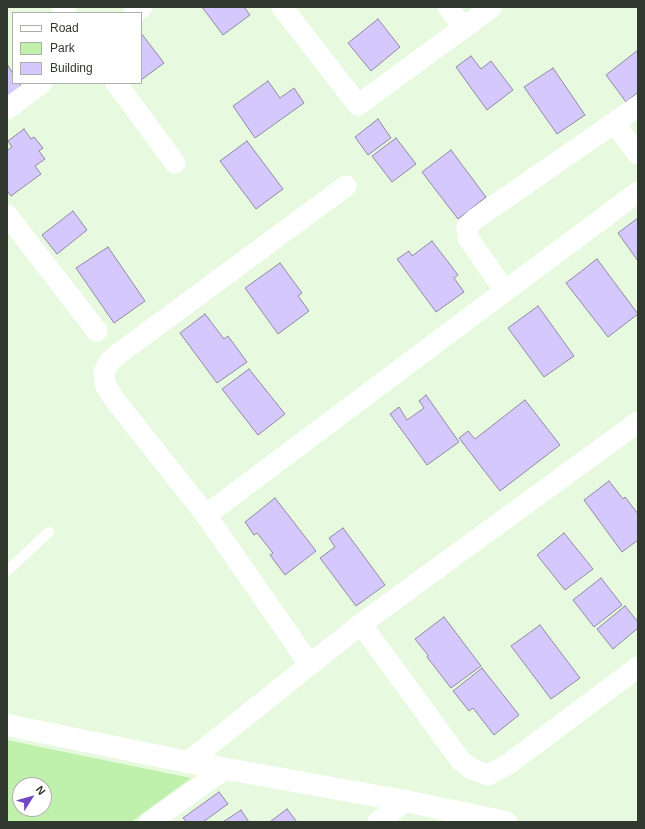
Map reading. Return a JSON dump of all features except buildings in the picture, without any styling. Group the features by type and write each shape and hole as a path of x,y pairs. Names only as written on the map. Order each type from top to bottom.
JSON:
{"street":[{"path":"282,7 358,105 492,7"},
{"path":"448,7 464,28"},
{"path":"7,109 41,84"},
{"path":"117,84 175,163"},
{"path":"505,290 468,238 467,227 638,106"},
{"path":"614,123 638,154"},
{"path":"310,666 206,515 114,398 105,384 104,372 110,361 121,352 346,186"},
{"path":"206,515 638,192"},
{"path":"7,215 97,330"},
{"path":"188,762 361,624 638,422"},
{"path":"361,624 461,761 472,769 488,774 507,765 638,667"},
{"path":"7,725 188,762 405,801 506,822"},
{"path":"150,822 225,769"},
{"path":"378,822 405,801"}],"lane":[{"path":"7,571 48,532"}],"green space":[{"path":"7,740 191,778 131,822 7,822"}]}
